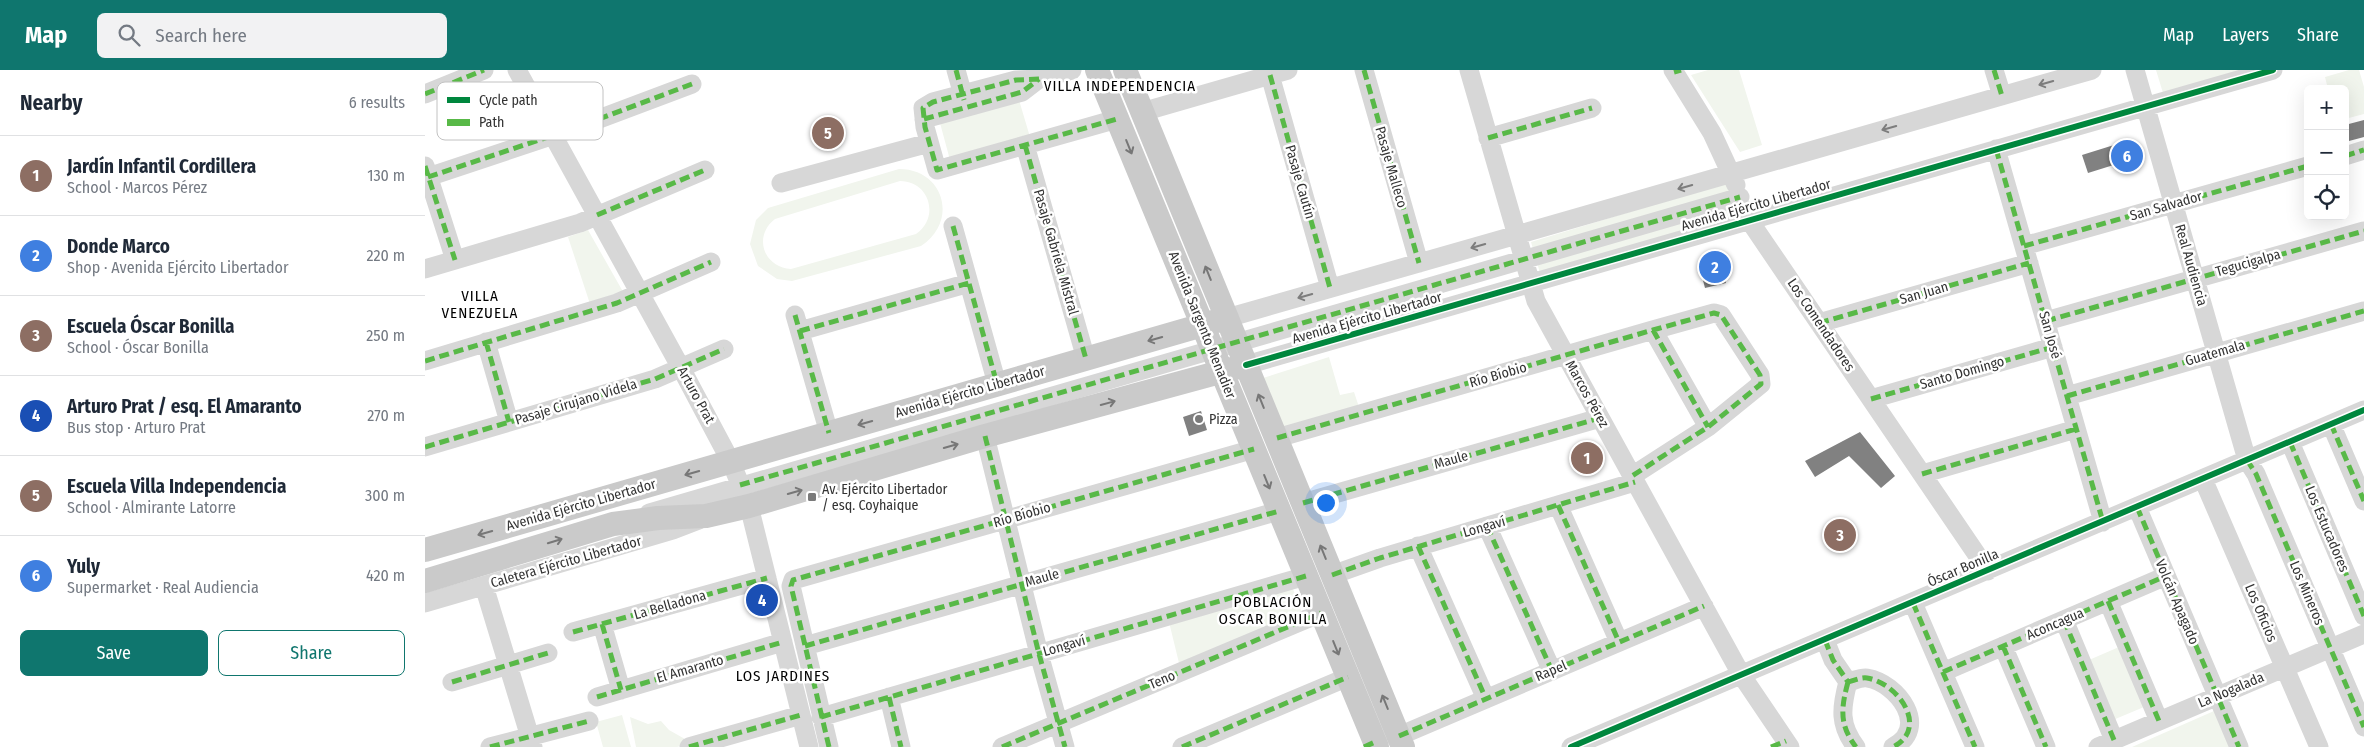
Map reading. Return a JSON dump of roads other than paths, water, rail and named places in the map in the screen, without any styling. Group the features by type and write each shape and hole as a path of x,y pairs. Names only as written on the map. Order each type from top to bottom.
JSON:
{"main road":[{"name":"Avenida Sargento Menadier","path":"1097,70 1348,677 1372,745"},
{"name":"Avenida Sargento Menadier","path":"1125,70 1401,742"},
{"name":"Avenida Ejército Libertador","path":"425,550 1227,318"},
{"name":"Avenida Ejército Libertador","path":"425,580 613,524 658,518 706,516 744,496 985,436 1247,365"},
{"path":"425,580 455,541"}],"street":[{"path":"454,82 484,70"},
{"name":"Arturo Prat","path":"517,70 524,82"},
{"path":"956,70 965,101"},
{"path":"1072,70 1039,79 1016,80 965,101 933,102 923,108 929,143 937,170 1117,119"},
{"path":"1142,112 1288,70"},
{"name":"Pasaje Malleco","path":"1364,70 1419,263"},
{"name":"Marcos Pérez","path":"1469,70 1515,235 1536,301 1703,606 1782,745"},
{"path":"1994,70 2002,96"},
{"name":"Avenida Ejército Libertador","path":"1227,318 2093,70"},
{"name":"Real Audiencia","path":"2135,70 2247,460"},
{"name":"Avenida Ejército Libertador","path":"1247,365 2273,70"},
{"name":"Los Comendadores","path":"1676,71 1701,112 1732,174 1749,220 1988,571"},
{"name":"Pasaje Cautín","path":"1270,75 1330,288"},
{"path":"603,117 693,84"},
{"path":"425,94 437,89"},
{"path":"1488,138 1592,108"},
{"path":"455,260 427,172 536,140"},
{"name":"Arturo Prat","path":"556,140 731,462 744,496 767,578 809,747"},
{"path":"781,182 929,143"},
{"name":"Pasaje Gabriela Mistral","path":"1025,145 1086,359"},
{"name":"San José","path":"1996,149 2103,522"},
{"path":"2349,155 2364,150"},
{"name":"San Salvador","path":"2027,255 2173,204 2304,167"},
{"path":"425,269 565,228 705,170"},
{"path":"744,496 1212,349 1740,196"},
{"path":"953,226 997,384"},
{"name":"Tegucigalpa","path":"2045,321 2364,231"},
{"name":"San Juan","path":"1819,323 2027,255"},
{"path":"425,361 617,303 711,262"},
{"path":"829,433 798,323 969,283"},
{"name":"Guatemala","path":"2067,396 2364,311"},
{"name":"Río Bíobio","path":"1277,438 1653,330 1719,313 1762,380"},
{"path":"1653,330 1708,428"},
{"path":"487,342 509,422"},
{"name":"Santo Domingo","path":"1871,399 2053,347"},
{"name":"Pasaje Cirujano Videla","path":"425,448 655,379 724,349"},
{"name":"Longaví","path":"1332,575 1418,546 1558,505 1634,479 1708,428 1759,386 1762,380"},
{"name":"Óscar Bonilla","path":"1571,747 1742,676 2364,410"},
{"name":"Maule","path":"1303,503 1600,418"},
{"path":"2331,424 2364,501"},
{"path":"1922,474 2077,429"},
{"path":"985,436 1039,654 1065,747"},
{"name":"Los Estucadores","path":"2290,442 2364,616"},
{"name":"Río Bíobio","path":"805,646 791,582 1254,449"},
{"name":"Los Mineros","path":"2247,460 2256,474 2364,726"},
{"name":"Los Oficios","path":"2203,479 2319,747"},
{"name":"Avenida Ejército Libertador","path":"613,524 744,496"},
{"path":"1558,505 1619,642"},
{"name":"Volcán Apagado","path":"2137,507 2239,747"},
{"name":"Maule","path":"805,646 1279,510"},
{"name":"Caletera Ejército Libertador","path":"425,603 673,530 706,516"},
{"path":"1487,526 1552,671"},
{"path":"1418,546 1486,699"},
{"name":"Longaví","path":"821,717 1306,576"},
{"name":"Aconcagua","path":"1943,672 2166,576"},
{"name":"La Belladona","path":"573,632 767,578"},
{"path":"484,586 531,742"},
{"path":"2108,601 2159,721"},
{"path":"1913,603 1975,747"},
{"name":"Rapel","path":"1401,742 1486,699 1703,606"},
{"name":"Teno","path":"1002,747 1321,613"},
{"path":"2064,620 2106,744"},
{"path":"603,624 621,690"},
{"name":"La Nogalada","path":"2106,744 2364,634"},
{"path":"1825,640 1833,660 1848,682"},
{"name":"El Amaranto","path":"597,696 783,642"},
{"path":"805,646 829,747"},
{"path":"2003,646 2046,747"},
{"path":"452,682 548,654"},
{"path":"1182,747 1348,677"},
{"path":"1848,682 1865,678 1884,684 1906,706 1910,718 1909,732 1900,743 1893,747"},
{"path":"1848,682 1842,702 1846,734 1856,747"},
{"path":"889,697 901,747"},
{"path":"692,747 801,715"},
{"path":"490,747 531,742 589,721"}],"place":[{"name":"Escuela Villa Independencia","path":"828,133"},
{"name":"Yuly","path":"2127,156"},
{"name":"Donde Marco","path":"1715,267"},
{"name":"Pizza","path":"1199,419"},
{"name":"Jardín Infantil Cordillera","path":"1587,458"},
{"name":"Av. Ejército Libertador / esq. Coyhaique","path":"812,497"},
{"name":"Escuela Óscar Bonilla","path":"1840,535"},
{"name":"Arturo Prat / esq. El Amaranto","path":"762,600"}],"district":[{"name":"VILLA INDEPENDENCIA","path":"1120,86"},
{"name":"VILLA VENEZUELA","path":"480,304"},
{"name":"POBLACIÓN OSCAR BONILLA","path":"1273,610"},
{"name":"LOS JARDINES","path":"783,676"}]}
